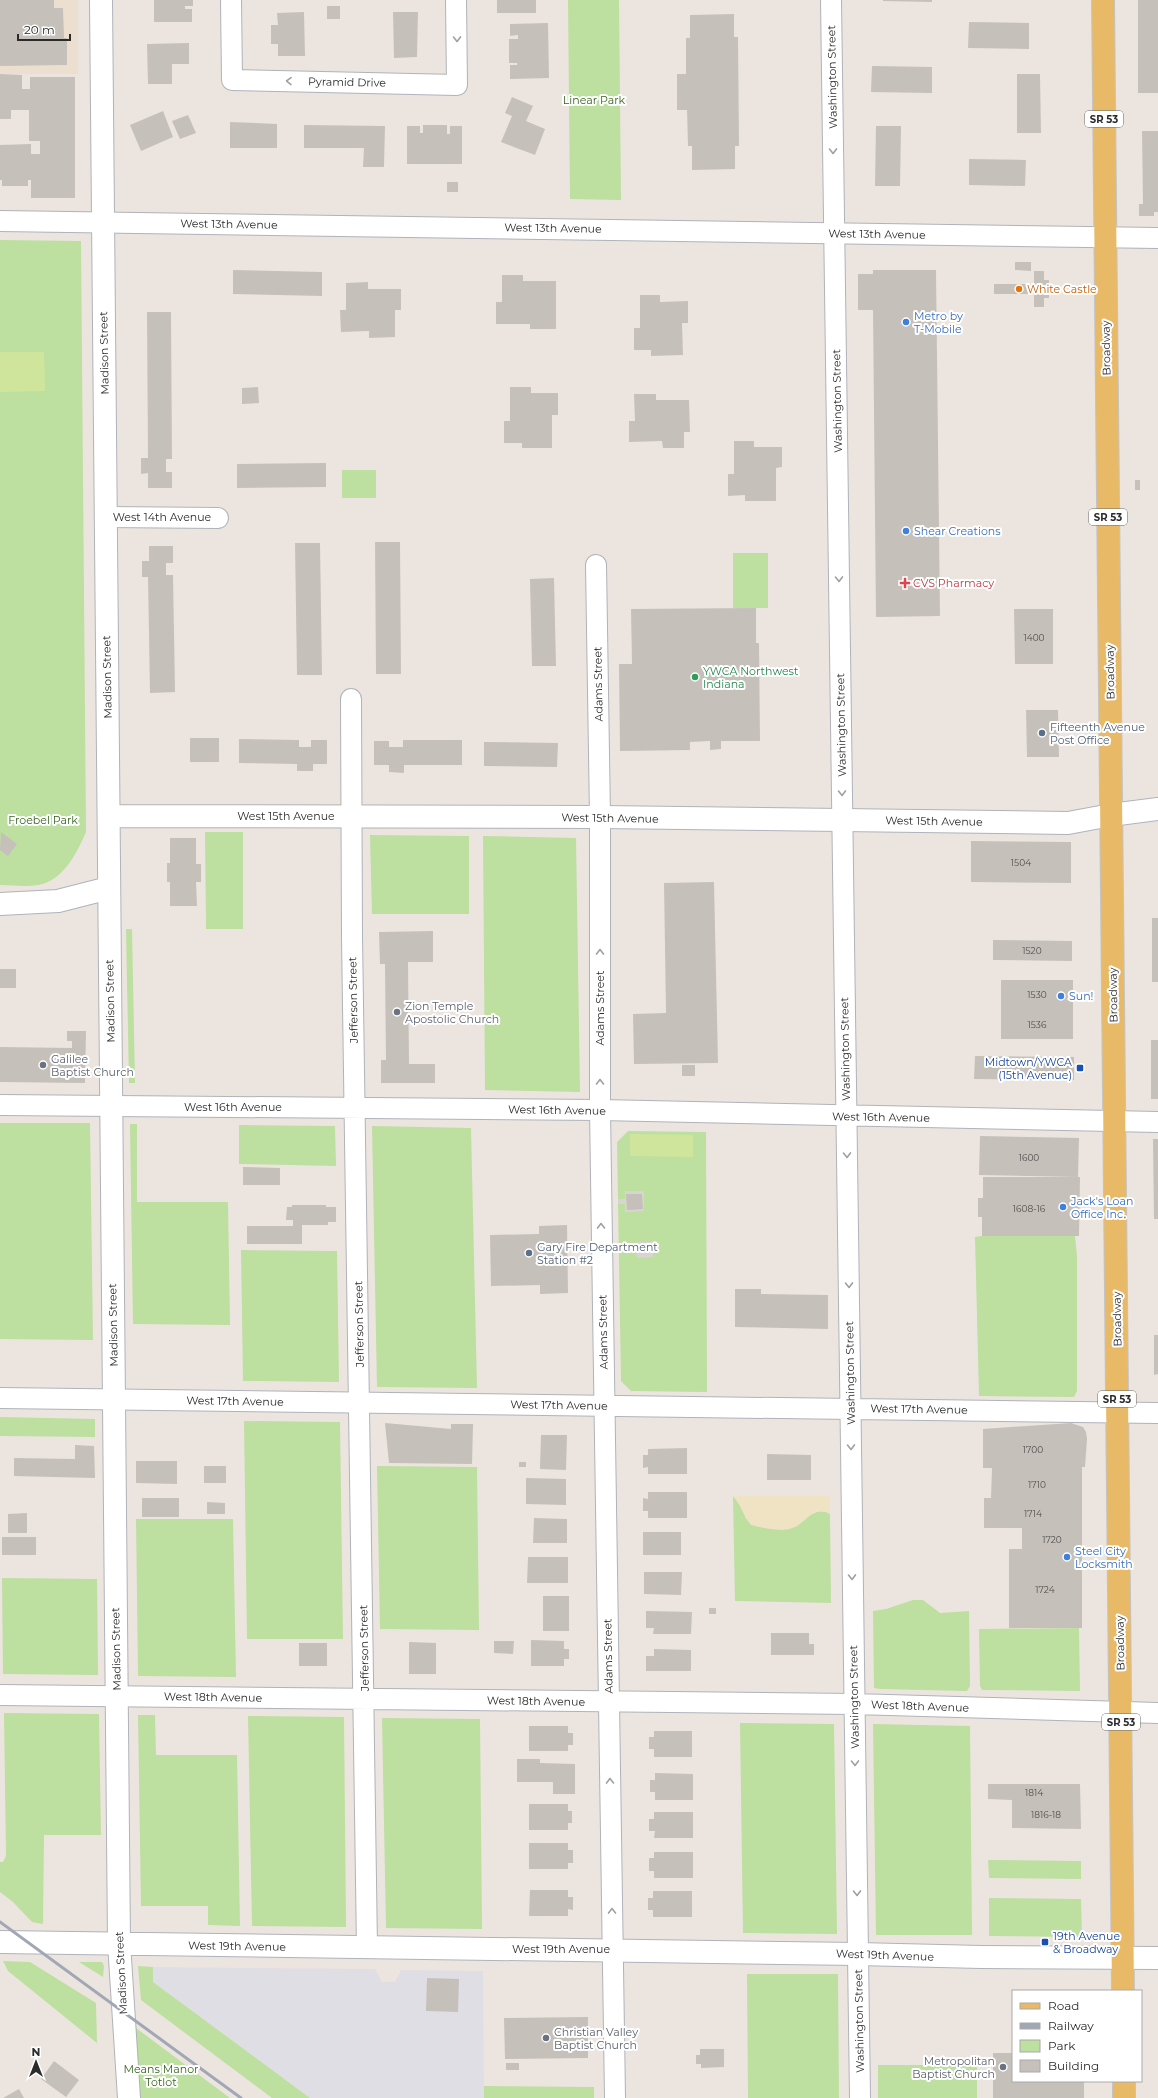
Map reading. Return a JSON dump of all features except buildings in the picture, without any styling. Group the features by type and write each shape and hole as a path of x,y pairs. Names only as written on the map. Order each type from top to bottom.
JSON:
{"main road":[{"name":"Broadway","path":"1103,0 1123,1990"},
{"path":"1124,2082 1124,2098"}],"street":[{"name":"Madison Street","path":"101,0 119,1943 129,2098"},
{"name":"Pyramid Drive","path":"231,0 232,80 457,84 456,0"},
{"name":"Washington Street","path":"831,0 860,2098"},
{"name":"West 13th Avenue","path":"0,221 1158,238"},
{"name":"West 14th Avenue","path":"106,517 218,518"},
{"name":"Adams Street","path":"596,565 600,817 600,1110 615,2098"},
{"name":"Jefferson Street","path":"351,699 351,816 367,1948"},
{"name":"West 15th Avenue","path":"109,816 600,817 1068,823 1111,815 1158,809"},
{"path":"0,904 58,901 109,888"},
{"name":"West 16th Avenue","path":"0,1104 111,1107 600,1110 1158,1122"},
{"name":"West 17th Avenue","path":"0,1398 1158,1413"},
{"name":"West 18th Avenue","path":"0,1695 854,1704 1158,1712"},
{"name":"West 19th Avenue","path":"0,1942 367,1948 613,1950 981,1957 1158,1958"}],"shaded area":[{"path":"0,0 78,0 78,74 0,74"},
{"path":"625,1191 644,1191 644,1211 625,1212 625,1204 618,1204 618,1199 625,1199","holes":["627,1194 642,1194 642,1209 627,1210"]},
{"path":"637,1242 653,1242 653,1257 637,1258 636,1252 619,1253 619,1247 636,1247"},
{"path":"153,1967 375,1969 382,1982 395,1982 401,1970 483,1971 484,2098 310,2098 153,1982"}],"green space":[{"name":"Linear Park","path":"568,0 619,0 621,200 570,199"},
{"name":"Froebel Park","path":"0,240 81,241 86,832 78,849 62,872 47,882 29,886 0,885"},
{"path":"0,352 44,352 45,391 0,392"},
{"path":"342,470 376,470 376,498 342,498"},
{"path":"733,553 768,553 768,608 733,608"},
{"path":"205,832 243,832 243,929 206,929"},
{"path":"370,835 469,836 469,914 372,914"},
{"path":"483,836 576,838 580,1092 485,1090"},
{"path":"126,929 132,929 135,1083 129,1083"},
{"path":"0,1123 90,1123 93,1340 0,1339"},
{"path":"130,1124 137,1124 137,1202 228,1202 230,1325 133,1324"},
{"path":"239,1125 335,1126 336,1166 239,1164"},
{"path":"372,1126 471,1128 477,1388 377,1387"},
{"path":"628,1131 706,1132 707,1392 631,1391 621,1381 617,1142"},
{"path":"630,1134 693,1135 693,1157 630,1156"},
{"path":"1075,1236 1077,1256 1077,1391 1074,1397 979,1396 975,1237"},
{"path":"241,1250 337,1251 339,1382 243,1381"},
{"path":"0,1417 95,1419 95,1437 0,1436"},
{"path":"244,1421 340,1422 343,1639 247,1639"},
{"path":"377,1466 477,1467 479,1630 380,1629"},
{"path":"733,1496 743,1509 746,1519 795,1527 811,1514 816,1512 825,1512 830,1514 831,1603 735,1601"},
{"path":"136,1519 233,1519 236,1677 138,1676"},
{"path":"2,1578 97,1579 98,1675 3,1674"},
{"path":"913,1600 923,1600 940,1613 969,1611 970,1686 967,1691 874,1688 873,1611 886,1609"},
{"path":"1079,1628 1080,1691 982,1690 980,1686 979,1629"},
{"path":"4,1713 99,1714 101,1835 44,1835 43,1924 32,1922 13,1902 0,1892 0,1862 3,1862 6,1856"},
{"path":"138,1715 155,1715 156,1755 237,1755 240,1926 208,1925 208,1906 141,1906"},
{"path":"248,1716 344,1717 346,1927 252,1926"},
{"path":"382,1718 480,1719 482,1929 386,1928"},
{"path":"740,1723 834,1724 837,1934 743,1933"},
{"path":"873,1724 970,1726 972,1935 876,1935"},
{"path":"988,1860 1081,1861 1081,1879 989,1878"},
{"path":"989,1898 1081,1899 1082,1937 989,1936"},
{"path":"3,1961 30,1962 96,2003 97,2043 8,1971"},
{"path":"79,1962 102,1962 104,1966 103,1977"},
{"path":"138,1966 153,1967 153,1982 310,2098 272,2098 141,2000"},
{"path":"747,1974 838,1974 839,2098 748,2098"},
{"name":"Means Manor Totlot","path":"136,2028 230,2098 138,2098"},
{"path":"878,2065 977,2065 977,2098 878,2098"},
{"path":"484,2086 594,2087 594,2098 484,2098"}],"sand":[{"path":"733,1496 830,1496 830,1514 825,1511 815,1512 799,1525 790,1529 767,1529 751,1525"}],"railway":[{"path":"0,1922 241,2098"}],"place":[{"name":"White Castle","path":"1019,289"},
{"name":"Metro by T-Mobile","path":"906,322"},
{"name":"Shear Creations","path":"906,531"},
{"name":"CVS Pharmacy","path":"905,583"},
{"name":"YWCA Northwest Indiana","path":"695,677"},
{"name":"Fifteenth Avenue Post Office","path":"1042,733"},
{"name":"Sun!","path":"1061,996"},
{"name":"Zion Temple Apostolic Church","path":"397,1012"},
{"name":"Galilee Baptist Church","path":"43,1065"},
{"name":"Midtown/YWCA (15th Avenue)","path":"1080,1068"},
{"name":"Jack's Loan Office Inc.","path":"1063,1207"},
{"name":"Gary Fire Department Station #2","path":"529,1253"},
{"name":"Steel City Locksmith","path":"1067,1557"},
{"name":"19th Avenue & Broadway","path":"1045,1942"},
{"name":"Christian Valley Baptist Church","path":"546,2038"},
{"name":"Metropolitan Baptist Church","path":"1003,2067"}]}
